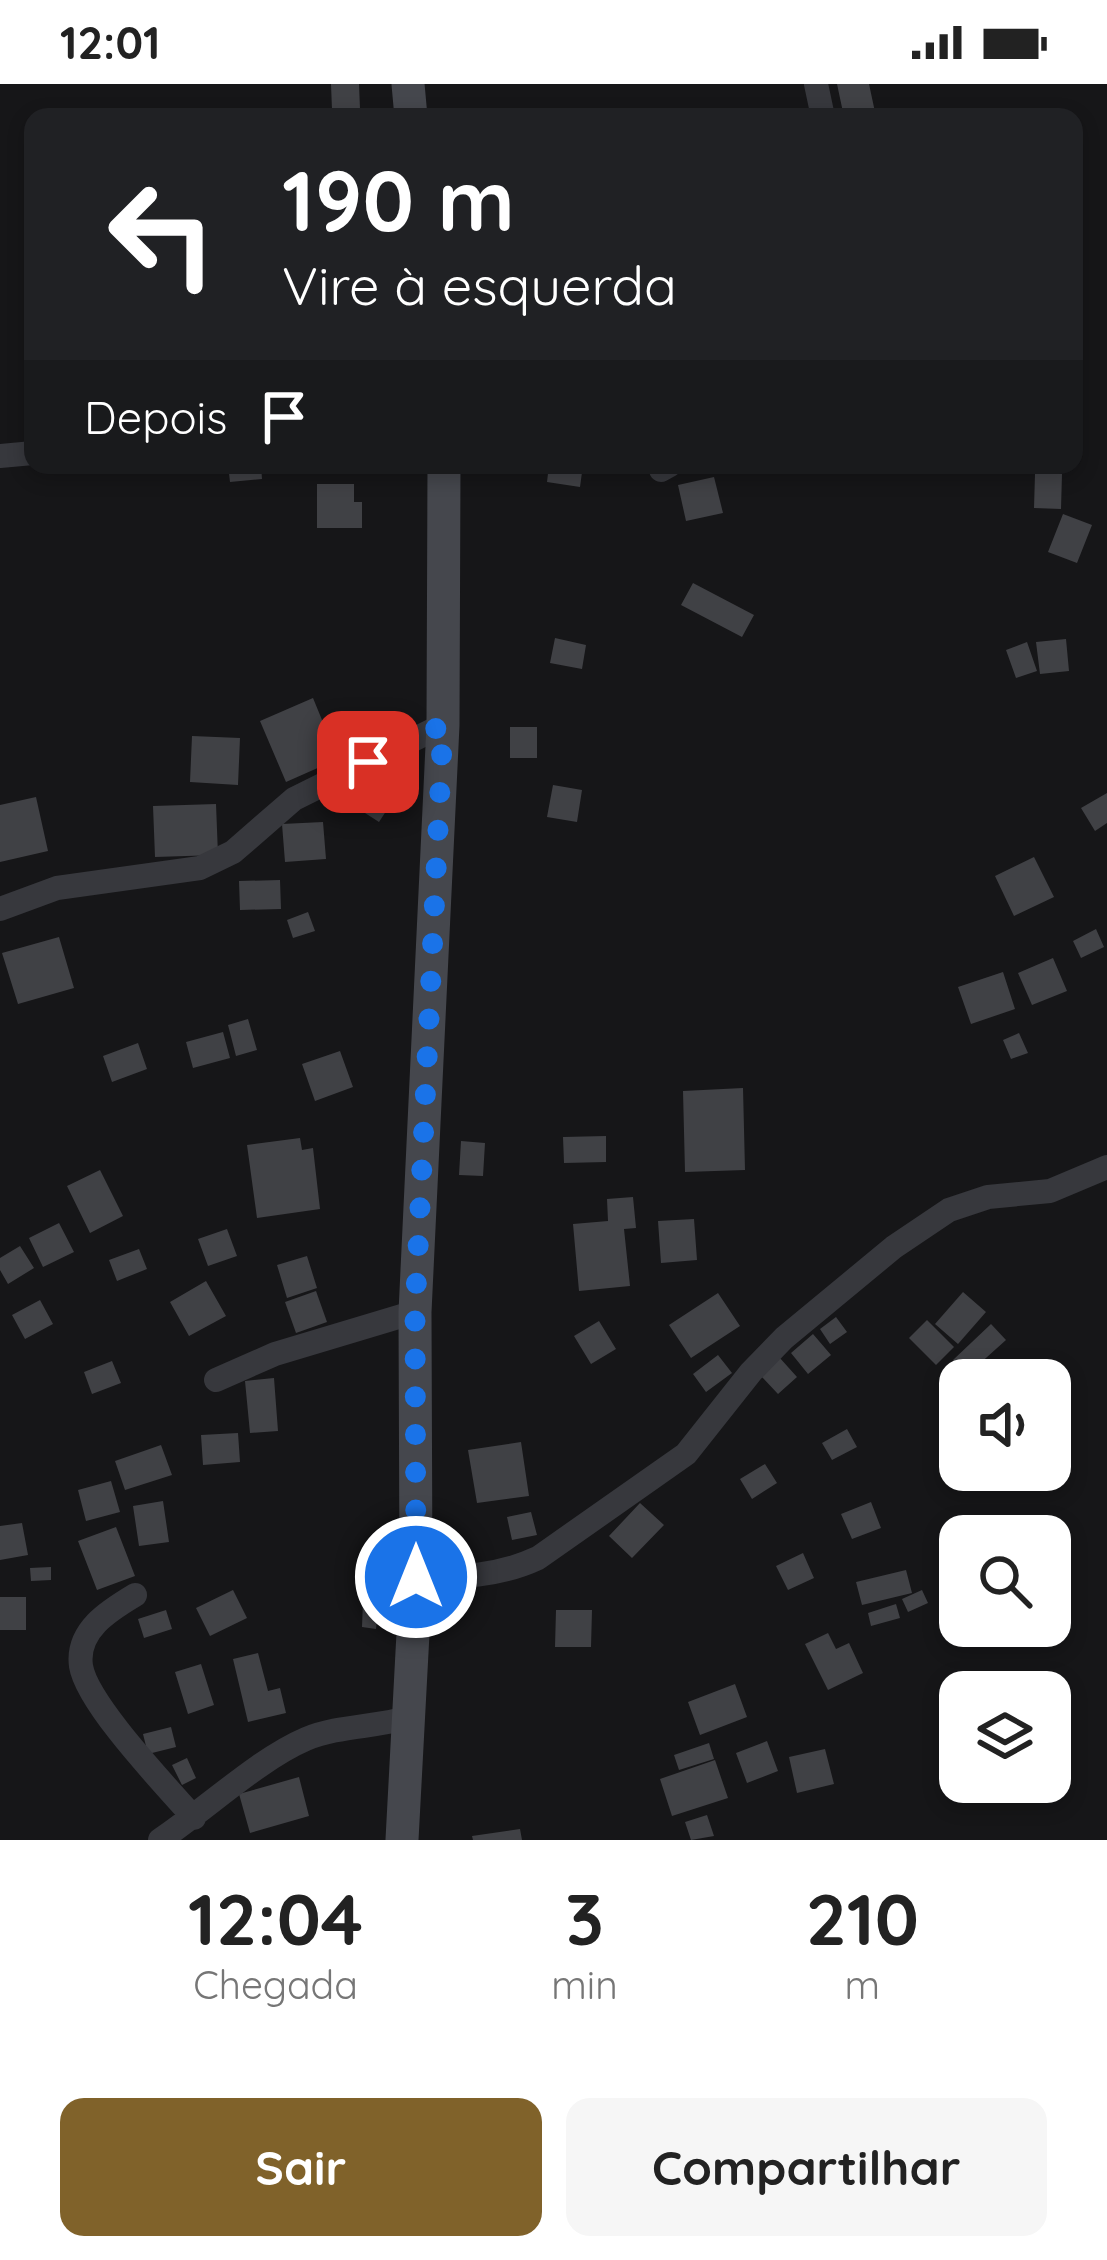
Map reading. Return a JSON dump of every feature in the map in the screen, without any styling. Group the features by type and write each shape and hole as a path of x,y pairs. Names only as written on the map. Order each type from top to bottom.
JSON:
{"street":[{"path":"402,1840 416,1577 415,1312 443,725 444,474"},
{"path":"0,908 57,888 200,868 233,852 294,800 443,725"},
{"path":"416,1577 478,1577 538,1558 686,1454 751,1372 784,1339 913,1234 949,1210 988,1196 1050,1191 1107,1166"},
{"path":"216,1380 275,1354 415,1312"},
{"path":"135,1595 101,1615 86,1639 81,1666 97,1699 123,1734 194,1818"},
{"path":"160,1840 298,1743 333,1731 407,1718"}],"building":[{"path":"331,84 359,84 360,108 332,108"},
{"path":"837,84 869,84 874,108 842,108"},
{"path":"229,474 262,474 262,479 230,482"},
{"path":"548,474 582,474 580,487 547,482"},
{"path":"1035,474 1062,474 1061,509 1034,508"},
{"path":"714,477 723,513 686,521 678,485"},
{"path":"317,484 354,484 354,502 362,502 362,528 317,528"},
{"path":"1063,514 1092,525 1077,563 1048,552"},
{"path":"693,583 754,615 742,637 681,605"},
{"path":"555,638 586,645 582,669 550,663"},
{"path":"1066,639 1069,671 1040,674 1036,642"},
{"path":"1027,642 1037,671 1016,678 1006,650"},
{"path":"313,698 338,759 286,782 260,721"},
{"path":"510,727 537,727 537,758 510,758"},
{"path":"192,736 240,738 238,785 190,782"},
{"path":"366,781 394,799 379,822 351,804"},
{"path":"553,785 582,790 577,822 547,817"},
{"path":"1107,793 1107,823 1095,831 1081,808"},
{"path":"36,797 48,851 0,862 0,805"},
{"path":"216,804 218,855 155,857 153,806"},
{"path":"323,822 326,859 285,862 282,824"},
{"path":"1034,857 1054,897 1014,916 995,876"},
{"path":"280,880 281,909 240,910 239,881"},
{"path":"308,912 315,931 293,938 287,920"},
{"path":"1096,929 1104,947 1081,958 1073,941"},
{"path":"59,937 74,988 18,1004 2,953"},
{"path":"1053,958 1067,991 1032,1005 1018,973"},
{"path":"1003,972 1015,1009 971,1024 958,987"},
{"path":"248,1019 257,1050 236,1056 228,1025"},
{"path":"223,1032 230,1058 193,1068 186,1042"},
{"path":"1019,1033 1028,1053 1011,1059 1003,1040"},
{"path":"138,1043 147,1069 112,1082 103,1056"},
{"path":"340,1051 353,1087 315,1101 302,1064"},
{"path":"743,1088 745,1170 685,1172 683,1091"},
{"path":"606,1136 606,1162 564,1163 563,1137"},
{"path":"300,1138 302,1150 313,1148 320,1209 257,1218 247,1145"},
{"path":"461,1141 485,1143 483,1176 459,1175"},
{"path":"100,1170 123,1216 90,1233 67,1186"},
{"path":"633,1197 636,1228 624,1229 630,1286 579,1291 573,1224 608,1221 607,1199"},
{"path":"694,1219 697,1260 661,1263 658,1221"},
{"path":"59,1223 74,1252 43,1267 29,1238"},
{"path":"227,1229 237,1256 208,1266 198,1239"},
{"path":"20,1246 34,1268 8,1284 0,1258"},
{"path":"139,1249 147,1269 117,1281 109,1260"},
{"path":"307,1256 317,1288 287,1298 277,1265"},
{"path":"206,1281 226,1316 189,1336 170,1302"},
{"path":"316,1291 327,1322 296,1333 285,1302"},
{"path":"963,1292 986,1312 958,1344 935,1324"},
{"path":"718,1293 740,1326 691,1358 669,1325"},
{"path":"40,1300 53,1324 25,1339 12,1315"},
{"path":"836,1317 847,1332 830,1344 820,1329"},
{"path":"927,1320 954,1347 936,1365 909,1338"},
{"path":"599,1321 616,1349 591,1364 574,1336"},
{"path":"991,1324 1006,1340 985,1359 954,1359"},
{"path":"813,1334 831,1355 808,1374 791,1353"},
{"path":"718,1355 732,1373 706,1392 693,1374"},
{"path":"779,1357 797,1377 778,1394 760,1375"},
{"path":"112,1361 121,1383 92,1394 84,1372"},
{"path":"274,1378 278,1431 250,1433 245,1381"},
{"path":"847,1429 857,1447 832,1460 822,1443"},
{"path":"238,1433 240,1462 203,1465 201,1435"},
{"path":"521,1442 529,1496 477,1503 468,1450"},
{"path":"161,1445 172,1475 125,1490 115,1461"},
{"path":"765,1464 777,1483 752,1499 740,1479"},
{"path":"111,1481 120,1512 86,1521 78,1490"},
{"path":"163,1501 169,1542 139,1546 133,1506"},
{"path":"871,1502 881,1528 852,1539 841,1514"},
{"path":"640,1503 664,1525 632,1558 609,1536"},
{"path":"531,1512 537,1535 512,1540 507,1517"},
{"path":"22,1523 28,1555 0,1560 0,1526"},
{"path":"116,1527 135,1576 97,1590 78,1541"},
{"path":"803,1553 814,1578 788,1590 776,1566"},
{"path":"51,1567 51,1580 31,1581 30,1568"},
{"path":"906,1570 912,1593 862,1605 856,1582"},
{"path":"233,1590 247,1618 210,1636 196,1608"},
{"path":"922,1590 928,1603 908,1612 902,1599"},
{"path":"0,1597 26,1597 26,1630 0,1630"},
{"path":"363,1600 379,1601 376,1629 362,1627"},
{"path":"896,1604 900,1618 871,1626 868,1613"},
{"path":"166,1610 172,1629 144,1638 138,1619"},
{"path":"556,1610 592,1610 591,1647 555,1647"},
{"path":"828,1633 836,1649 849,1643 863,1673 828,1690 805,1644"},
{"path":"258,1653 268,1691 280,1688 286,1713 248,1722 233,1659"},
{"path":"201,1664 214,1705 188,1714 175,1672"},
{"path":"735,1684 747,1717 700,1735 688,1702"},
{"path":"171,1727 176,1747 148,1754 143,1734"},
{"path":"767,1741 778,1771 747,1783 736,1753"},
{"path":"709,1743 714,1759 679,1770 674,1755"},
{"path":"825,1749 834,1784 797,1793 789,1757"},
{"path":"187,1758 196,1778 182,1785 172,1765"},
{"path":"715,1760 728,1798 672,1816 660,1779"},
{"path":"299,1777 309,1816 250,1833 239,1794"},
{"path":"707,1815 714,1836 691,1840 685,1822"},
{"path":"520,1829 522,1840 473,1840 472,1836"}],"route":[{"path":"368,762 443,725 415,1312 416,1577"}]}
